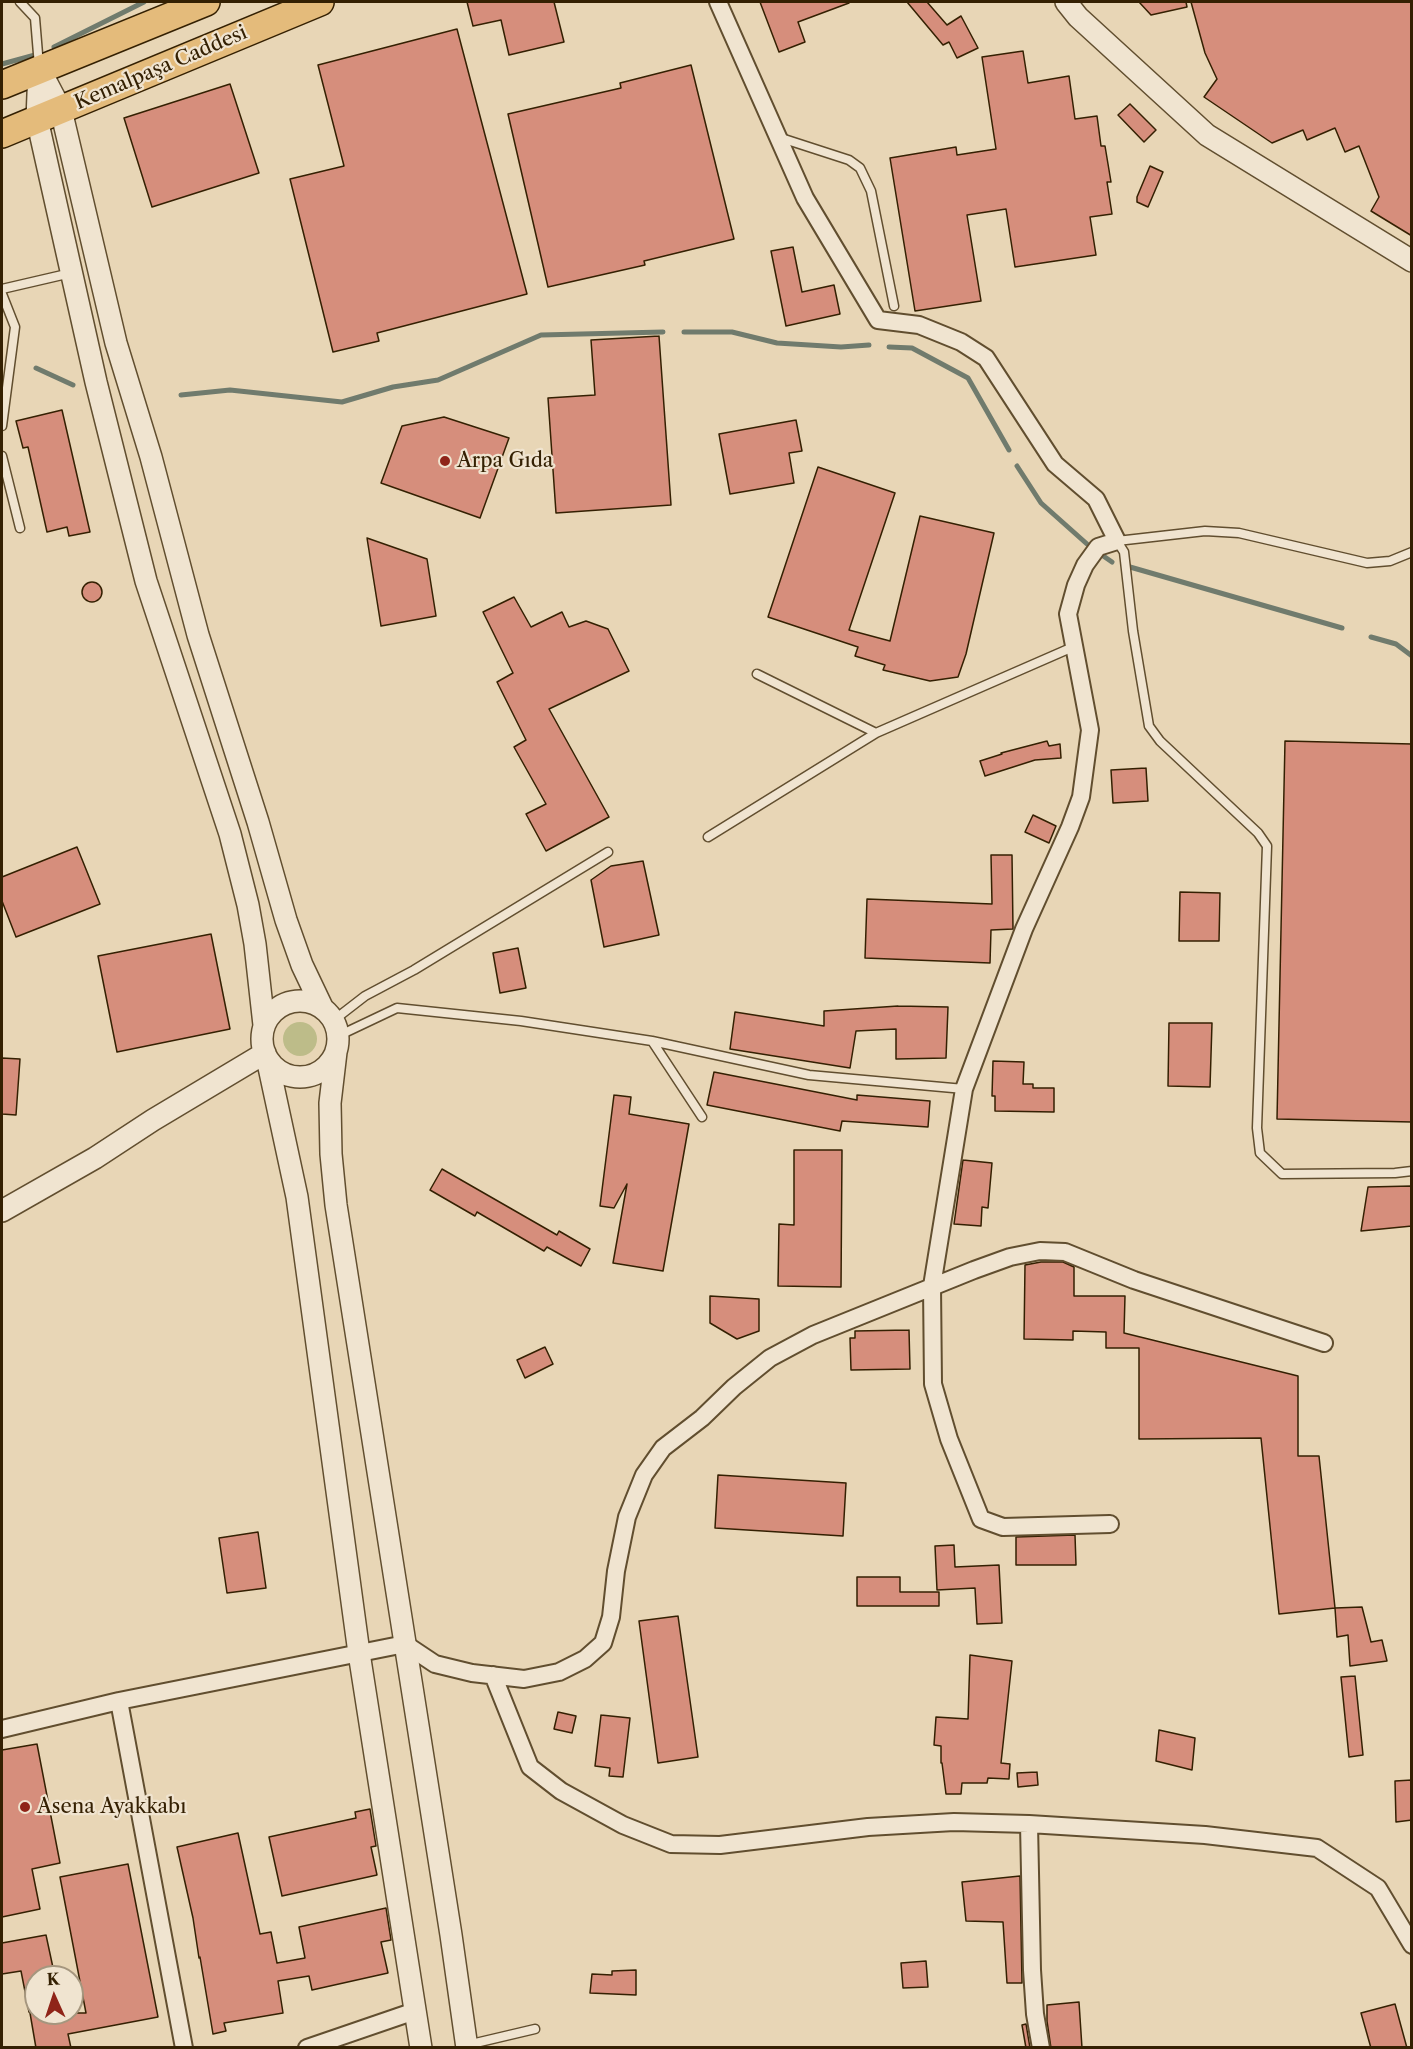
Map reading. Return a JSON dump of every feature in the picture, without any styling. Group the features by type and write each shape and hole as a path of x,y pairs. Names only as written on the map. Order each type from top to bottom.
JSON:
{"main road":[{"path":"2,85 206,2"},
{"name":"Kemalpaşa Caddesi","path":"2,134 320,2"}],"street":[{"path":"718,2 805,198 878,320 918,325 961,342 986,358 1055,464 1096,499 1118,541 1098,546 1085,565 1076,585 1068,614 1073,648 1086,697 1090,730 1081,797 1070,828 1024,929 964,1089 932,1286 933,1384 949,1439 981,1519 1004,1527 1110,1524"},
{"path":"1066,2 1078,17 1207,135 1412,261"},
{"path":"39,70 49,114 151,457 198,635 258,822 286,920 302,965 332,1029 331,1154 336,1205 467,2046"},
{"path":"49,114 72,273 96,382 146,581 230,834 248,905 264,1025 262,1044 297,1197 359,1653 421,2048"},
{"path":"264,1025 278,1007 300,1000 311,1002 332,1029 330,1062 321,1071 310,1076 297,1077 285,1074 275,1067 266,1055"},
{"path":"2,1210 95,1158 266,1055"},
{"path":"2,1729 119,1701 405,1644 435,1665 472,1673 524,1679 559,1672 585,1659 603,1643 611,1617 616,1572 627,1517 644,1475 663,1448 702,1418 734,1387 770,1358 813,1335 1010,1257 1040,1251 1065,1252 1134,1280 1324,1343"},
{"path":"493,1675 530,1767 561,1791 622,1825 671,1844 720,1845 868,1827 954,1822 1205,1834 1317,1848 1378,1888 1412,1945"},
{"path":"119,1701 184,2048"},
{"path":"1029,1824 1032,1970 1035,2014 1041,2048"},
{"path":"307,2048 415,2011"}],"lane":[{"path":"20,2 35,18 39,70"},
{"path":"778,137 849,160 860,168 871,191 894,306"},
{"path":"2,289 72,273"},
{"path":"2,294 15,327 6,353 2,426"},
{"path":"2,456 20,528"},
{"path":"1412,552 1390,561 1367,563 1239,533 1205,531 1118,541 1124,552 1133,631 1149,726 1160,741 1258,833 1267,846 1257,1128 1260,1153 1282,1174 1412,1171"},
{"path":"708,837 876,733 1073,648"},
{"path":"757,675 876,733"},
{"path":"332,1029 365,996 414,970 608,852"},
{"path":"332,1029 397,1008 521,1021 652,1041 809,1076 964,1089"},
{"path":"652,1041 702,1117"},
{"path":"467,2046 535,2029"}],"shaded area":[{"path":"300,1022 312,1027 317,1039 312,1051 300,1056 288,1051 283,1039 288,1027"}],"building":[{"path":"467,2 554,2 564,42 509,55 501,20 473,26"},
{"path":"760,2 849,3 798,22 805,42 779,52"},
{"path":"907,2 927,2 947,25 961,16 978,48 957,58 949,42 943,45"},
{"path":"1139,2 1186,2 1187,7 1151,15"},
{"path":"1191,2 1412,2 1412,236 1371,211 1379,197 1359,146 1345,152 1335,128 1307,140 1303,130 1272,143 1204,97 1217,79 1205,53"},
{"path":"457,29 527,294 377,333 379,341 333,352 290,179 344,166 318,65"},
{"path":"1023,51 1028,83 1069,76 1075,119 1097,116 1101,146 1105,146 1111,182 1107,182 1112,214 1090,217 1096,255 1015,267 1006,209 967,215 981,301 915,311 890,158 956,147 957,155 996,149 982,57"},
{"path":"691,65 734,239 644,261 645,265 548,287 508,114 621,88 620,83"},
{"path":"230,84 259,173 152,207 124,118"},
{"path":"1130,104 1156,130 1144,142 1118,115"},
{"path":"1150,166 1163,172 1148,207 1137,202 1137,197"},
{"path":"793,247 802,292 834,285 840,314 786,326 771,251"},
{"path":"659,336 671,505 556,513 548,398 595,395 591,340"},
{"path":"62,410 90,532 69,536 67,527 47,532 28,447 23,448 16,421"},
{"name":"Arpa Gıda","path":"444,417 509,438 480,518 381,483 402,426"},
{"path":"796,420 802,451 789,453 794,483 730,494 719,434"},
{"path":"818,467 895,493 849,630 890,641 920,516 994,533 966,654 958,677 930,681 883,670 885,665 855,656 858,647 768,617"},
{"path":"367,538 427,559 436,616 381,626"},
{"path":"92,582 99,585 102,592 99,599 92,602 85,599 82,592 85,585"},
{"path":"514,597 531,627 562,612 569,627 586,621 608,629 629,671 549,709 609,817 546,851 526,814 546,804 514,747 526,740 497,682 513,673 483,612"},
{"path":"1047,741 1049,746 1060,744 1061,758 1035,760 985,776 980,761"},
{"path":"1285,741 1412,744 1412,1122 1277,1119"},
{"path":"1146,768 1148,801 1113,803 1111,770"},
{"path":"1033,815 1056,826 1049,843 1025,832"},
{"path":"77,847 100,904 16,937 2,901 2,877"},
{"path":"991,855 1012,855 1013,929 991,930 990,963 865,958 867,899 992,904"},
{"path":"643,861 659,935 604,947 591,880 611,866"},
{"path":"1180,892 1220,893 1219,941 1179,941"},
{"path":"211,934 230,1029 117,1052 98,956"},
{"path":"518,948 526,988 500,993 493,953"},
{"path":"898,1006 948,1007 946,1058 896,1059 896,1029 856,1031 850,1068 730,1049 735,1012 824,1026 824,1011"},
{"path":"1169,1023 1212,1023 1210,1087 1168,1086"},
{"path":"2,1058 20,1059 16,1115 2,1114"},
{"path":"993,1061 1024,1062 1023,1084 1033,1084 1033,1088 1054,1088 1054,1112 995,1111 995,1096 992,1096"},
{"path":"714,1072 857,1100 857,1095 930,1101 928,1127 842,1121 840,1131 707,1105"},
{"path":"614,1095 631,1097 629,1114 689,1124 663,1271 613,1263 627,1184 614,1208 600,1206"},
{"path":"794,1150 842,1150 841,1287 778,1286 779,1224 794,1225"},
{"path":"963,1160 992,1163 988,1208 982,1207 981,1226 954,1224"},
{"path":"442,1169 557,1235 559,1231 590,1249 581,1266 547,1247 544,1251 477,1212 475,1216 430,1190"},
{"path":"1412,1186 1412,1226 1361,1231 1368,1187"},
{"path":"1063,1262 1074,1267 1074,1296 1125,1296 1124,1333 1298,1376 1298,1456 1319,1456 1335,1608 1279,1614 1261,1438 1139,1439 1139,1348 1106,1348 1106,1332 1073,1331 1073,1340 1024,1339 1025,1265"},
{"path":"710,1296 759,1299 759,1331 737,1339 710,1323"},
{"path":"909,1330 910,1369 851,1370 850,1338 855,1338 855,1331"},
{"path":"545,1347 553,1364 525,1378 517,1360"},
{"path":"718,1475 846,1483 843,1536 715,1528"},
{"path":"258,1532 266,1588 227,1593 219,1538"},
{"path":"1075,1535 1076,1565 1016,1565 1016,1537"},
{"path":"954,1545 955,1567 999,1565 1002,1623 977,1624 975,1588 937,1590 935,1546"},
{"path":"857,1577 900,1577 900,1592 939,1592 939,1606 857,1606"},
{"path":"1362,1607 1371,1642 1382,1640 1387,1661 1350,1666 1348,1635 1337,1637 1335,1608"},
{"path":"678,1616 698,1757 658,1763 639,1621"},
{"path":"970,1655 1012,1661 1001,1763 1010,1764 1009,1779 988,1778 987,1783 962,1783 961,1794 946,1794 941,1746 934,1745 936,1717 968,1719"},
{"path":"1355,1676 1363,1755 1349,1757 1341,1677"},
{"path":"558,1712 576,1716 572,1733 554,1729"},
{"path":"601,1715 630,1718 623,1777 609,1776 610,1768 595,1766"},
{"path":"1159,1730 1195,1738 1192,1770 1156,1761"},
{"name":"Asena Ayakkabı","path":"37,1744 60,1863 32,1869 40,1909 2,1917 2,1750"},
{"path":"1037,1772 1038,1785 1018,1787 1017,1773"},
{"path":"1412,1780 1412,1820 1396,1822 1395,1781"},
{"path":"370,1809 376,1846 371,1847 377,1875 282,1896 269,1837 356,1818 355,1812"},
{"path":"238,1833 260,1934 271,1932 277,1963 305,1958 299,1927 386,1908 391,1940 381,1942 388,1973 312,1990 309,1976 278,1981 283,2013 224,2023 226,2031 213,2034 193,1918 177,1847"},
{"path":"128,1864 158,2017 68,2034 71,2048 36,2048 32,2025 84,2025 84,2013 86,2013 84,1965 77,1965 60,1877"},
{"path":"1020,1876 1022,1983 1007,1983 1003,1922 966,1921 962,1882"},
{"path":"46,1935 52,1965 24,1965 24,1986 21,1971 2,1974 2,1943"},
{"path":"926,1961 928,1987 903,1988 901,1963"},
{"path":"636,1970 636,1995 590,1993 592,1974 612,1975 612,1971"},
{"path":"1079,2002 1082,2048 1051,2048 1047,2005"},
{"path":"1395,2004 1407,2048 1371,2048 1361,2013"},
{"path":"1026,2024 1030,2048 1026,2048 1022,2025"}],"waterway":[{"path":"54,47 144,2"},
{"path":"2,64 35,55"},
{"path":"181,395 230,390 342,402 393,387 438,380 541,335 663,332"},
{"path":"684,332 732,332 777,343 841,347 869,345"},
{"path":"889,347 912,348 968,378 1009,450"},
{"path":"36,368 73,385"},
{"path":"1017,466 1041,503 1087,544"},
{"path":"1099,553 1112,562"},
{"path":"1130,567 1342,628"},
{"path":"1371,637 1396,644 1412,656"}],"place":[{"name":"Arpa Gıda","path":"445,461"},
{"name":"Asena Ayakkabı","path":"25,1807"}]}
